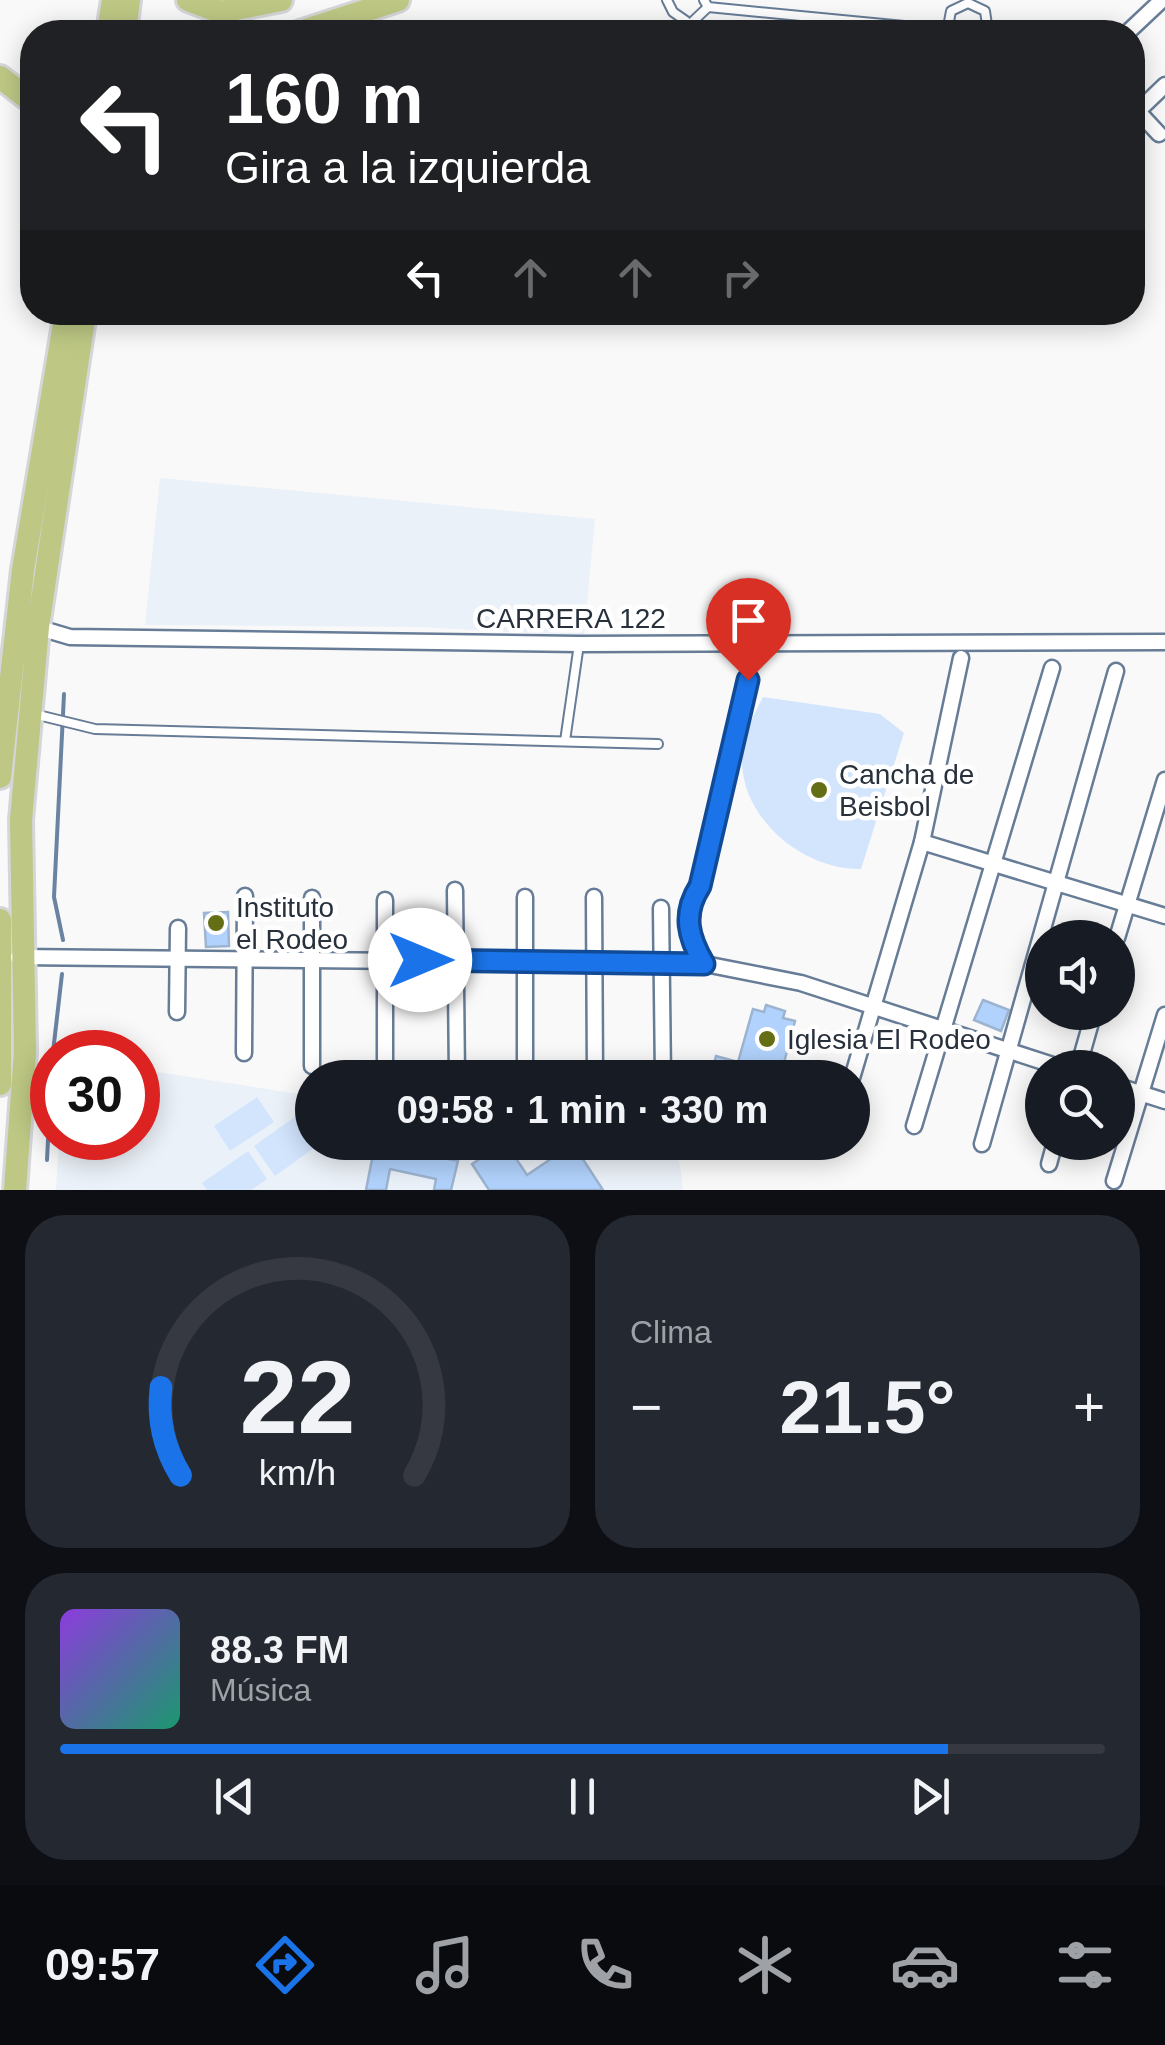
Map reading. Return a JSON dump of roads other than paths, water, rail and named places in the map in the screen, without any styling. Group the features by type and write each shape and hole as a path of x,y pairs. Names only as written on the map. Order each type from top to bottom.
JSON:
{"highway":[{"path":"188,0 220,12 281,0"},
{"path":"337,20 398,0"},
{"path":"0,77 20,93"},
{"path":"15,1190 25,1051 20,820 30,713 27,625 64,325"},
{"path":"0,777 84,325"},
{"path":"0,920 0,1084"}],"street":[{"path":"1141,20 1162,0"},
{"path":"1145,100 1165,84"},
{"path":"1145,119 1159,134"},
{"name":"CARRERA 122","path":"27,625 70,637 579,644 1165,642"},
{"path":"857,1060 922,842 960,658"},
{"path":"914,1126 1052,668"},
{"path":"982,1144 1116,672"},
{"path":"1122,920 1165,780"},
{"path":"922,842 1165,916"},
{"path":"455,890 457,1060"},
{"path":"244,1054 245,896"},
{"path":"525,897 525,1060"},
{"path":"594,897 595,1060"},
{"path":"312,898 312,1060"},
{"path":"385,900 385,1060"},
{"path":"661,908 664,1060"},
{"path":"176,1012 178,928"},
{"path":"1,957 704,964 751,970 1025,1056"},
{"path":"1114,1181 1165,1015"},
{"path":"1135,1091 1165,1101"},
{"path":"1049,1164 1050,1160"}],"lane":[{"path":"949,20 951,11 968,2 984,12 986,20"},
{"path":"706,4 848,20"},
{"path":"565,741 579,644"},
{"path":"704,964 694,948 688,918 700,886 748,680"},
{"path":"30,713 95,729 658,744"}],"waterway":[{"path":"63,940 54,897 64,694"},
{"path":"56,1030 62,974"}],"place":[{"name":"Cancha de Beisbol","path":"819,790"},
{"name":"Instituto el Rodeo","path":"216,923"},
{"name":"Iglesia El Rodeo","path":"767,1039"}]}
